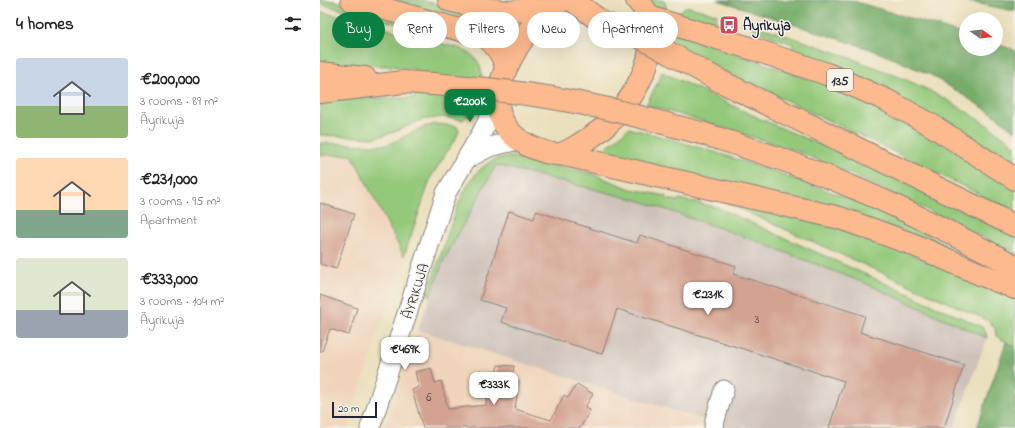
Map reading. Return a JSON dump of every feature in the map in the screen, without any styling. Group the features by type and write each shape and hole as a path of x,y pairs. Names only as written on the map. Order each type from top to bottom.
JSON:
{"main road":[{"path":"352,0 486,37 498,48 506,66"},
{"path":"449,0 485,9 510,12 563,2 588,16"},
{"path":"597,0 611,12"},
{"path":"563,2 535,21 506,66 499,89 499,114 505,127 518,140 539,151 560,154 840,218 912,244 1015,288"},
{"path":"560,154 584,142 602,130 617,116 636,89 648,61 651,48 643,9"},
{"name":"135","path":"643,9 827,74 879,97 933,126 1015,179"},
{"path":"660,48 720,81 916,176 1015,226"},
{"path":"320,73 524,93 594,106 701,133 757,150 857,189 913,214 1015,266"},
{"path":"320,92 404,82"}],"street":[{"name":"ÄYRIKUJA","path":"370,428 446,194 468,158 498,101"},
{"path":"468,158 489,147 518,140"},
{"path":"714,428 724,390"}],"shaded area":[{"path":"320,155 352,155 404,256 347,428 320,428"},
{"path":"496,165 641,201 748,238 867,284 987,338 954,428 730,428 418,330 444,260"},
{"path":"418,330 698,417 695,428 385,428"}],"green space":[{"path":"320,0 335,1 375,12 352,12 320,4"},
{"path":"381,0 421,0 470,12 455,12 455,24 447,22 447,12 418,12"},
{"path":"646,0 663,0 666,5 665,12 661,12"},
{"path":"718,0 850,0 959,33 959,56 1003,56 1003,46 1015,50 1015,131 993,114 931,75 870,49"},
{"path":"959,0 1015,0 1015,10 1009,10"},
{"path":"685,7 689,7 717,14 715,24 692,24 678,21 678,13"},
{"path":"320,12 332,15 332,48 385,48 385,28 393,30 393,48 447,48 447,45 462,49 475,58 482,72 482,81 477,100 473,108 463,120 442,117 421,120 394,132 374,138 320,135 320,102 348,98 414,98 415,69 389,66 320,65"},
{"path":"385,15 393,17 393,23 385,20"},
{"path":"754,25 855,59 908,80 952,103 995,130 1015,145 1015,169 820,61 792,49 793,44 752,30"},
{"path":"447,32 455,34 455,41 447,38"},
{"path":"678,34 869,99 1015,188 1015,212 878,144 722,70 678,46"},
{"path":"662,72 763,120 922,189 1015,237 1015,253 884,189 802,153 646,105"},
{"path":"436,124 456,126 459,130 457,136 431,177 404,256 352,155 320,155 320,143 388,145 423,127"},
{"path":"629,128 723,155 832,192 901,221 949,248 882,224 598,157 602,151"},
{"path":"503,157 514,157 590,173 631,189 666,196 666,199 678,201 679,199 716,207 982,327 987,338 867,284 748,238 641,201 496,165 444,260 430,297 428,292 455,213 466,189 481,169 491,162"},
{"path":"720,200 853,231 1015,297 1015,347 996,336 995,328 987,320"},
{"path":"1006,342 1015,347 1015,428 977,428"}],"building":[{"path":"320,203 354,214 336,269 320,264"},
{"path":"509,211 534,219 536,211 637,243 640,235 736,266 733,274 865,316 860,332 964,365 944,428 829,428 844,381 617,309 602,354 501,322 506,308 480,300"},
{"path":"320,295 357,308 349,335 330,329 322,351 320,351"},
{"path":"498,365 514,366 512,379 519,381 515,409 551,420 564,395 568,398 577,384 593,394 585,407 590,410 580,428 423,428 412,390 419,387 415,372 431,368 435,383 441,381 448,409 486,405 489,378 495,378"}],"place":[{"name":"Äyrikuja","path":"729,25"}]}
